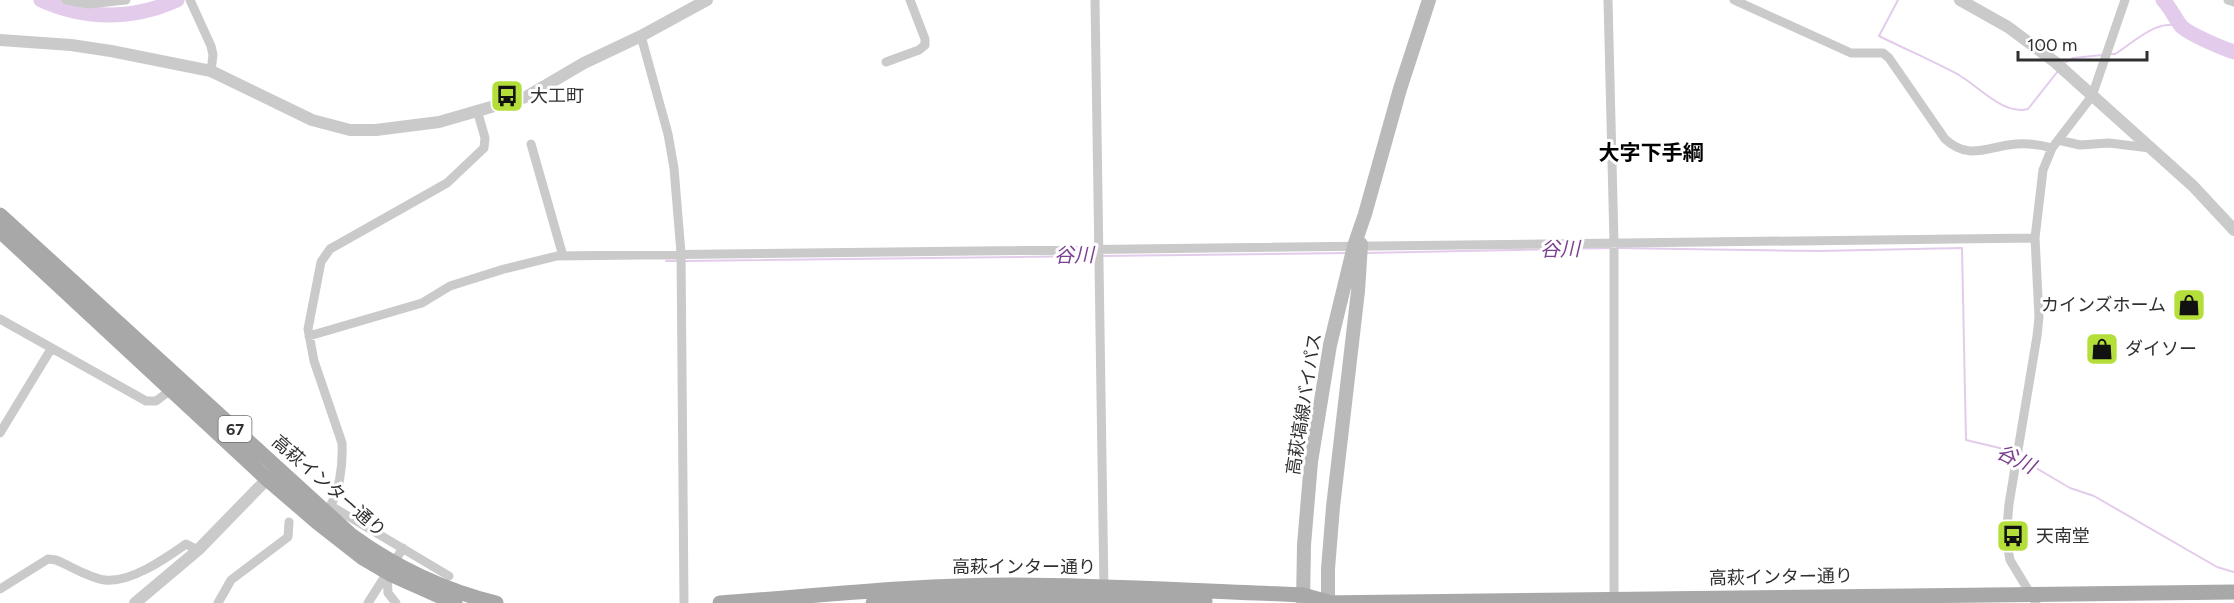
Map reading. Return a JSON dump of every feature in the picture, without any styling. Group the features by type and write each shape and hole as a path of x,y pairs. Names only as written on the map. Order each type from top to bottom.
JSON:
{"main road":[{"name":"高萩塙線バイパス","path":"1303,599 1308,498 1330,345 1400,89 1429,0"},
{"name":"高萩インター通り","path":"0,215 273,473 335,536 363,558 496,603"},
{"name":"高萩インター通り","path":"0,231 172,388 273,473 328,509 351,535 390,568 455,603"},
{"name":"高萩塙線バイパス","path":"1325,603 1333,507 1359,291 1357,246"},
{"name":"高萩インター通り","path":"720,603 915,588 1009,585 1244,603"},
{"name":"高萩インター通り","path":"873,603 1104,592 1303,599 1325,603 2199,598 2234,592"}],"street":[{"path":"66,0 89,4 126,0"},
{"path":"0,40 111,51 211,70 312,120 350,129 376,130 439,122 526,97 584,63 641,36 707,0"},
{"path":"886,62 919,50 925,45 925,39 910,0"},
{"path":"1095,0 1104,592"},
{"path":"1608,0 1614,242 1614,601"},
{"path":"1734,0 1851,53 1883,53 1889,58 1945,139 1956,148 1984,151 2012,144 2109,143 2150,148"},
{"path":"1960,0 2008,27 2040,51 2193,186 2234,230"},
{"path":"2032,598 2010,560 2006,538 2039,317 2035,238 2043,170 2055,144 2092,96 2125,0"},
{"path":"2228,0 2234,2"},
{"path":"190,3 211,46 213,55 211,70"},
{"path":"641,36 668,134 674,168 681,253 684,603"},
{"path":"449,576 403,548 328,509 339,475 342,443 317,372 308,329 321,262 330,249 447,183 475,158 484,148 485,138 477,110"},
{"path":"531,144 563,256"},
{"path":"309,336 422,303 450,286 494,272 563,256 2035,238"},
{"path":"0,319 146,401 156,401 172,388"},
{"path":"0,433 51,349"},
{"path":"135,603 198,550 273,473"},
{"path":"218,603 231,580 288,537 289,522"},
{"path":"0,589 48,559 56,560 105,580 125,577 152,566 186,544 198,550"},
{"path":"368,603 403,548"},
{"path":"390,568 388,593 396,603"}],"waterway":[{"path":"41,0 75,11 109,15 143,11 177,0"},
{"path":"1898,0 1879,36 1959,75 1992,99 2010,108 2028,109 2058,71"},
{"path":"2163,0 2186,30 2234,52"},
{"path":"2109,54 2115,54 2156,28 2165,25 2183,27"},
{"path":"2063,64 2073,58 2103,55"},
{"name":"谷川","path":"1365,253 1611,248"},
{"name":"谷川","path":"1617,248 1818,251 1962,248 1966,440 2008,450 2014,454"},
{"name":"谷川","path":"1101,256 1347,253"},
{"name":"谷川","path":"684,261 1095,256"},
{"name":"谷川","path":"666,261 678,261"},
{"name":"谷川","path":"2019,458 2070,488 2094,496 2217,567 2234,572"}],"place":[{"name":"大工町","path":"507,96"},
{"name":"カインズホーム","path":"2189,305"},
{"name":"ダイソー","path":"2102,349"},
{"name":"天南堂","path":"2013,536"}],"district":[{"name":"大字下手綱","path":"1651,152"}]}
